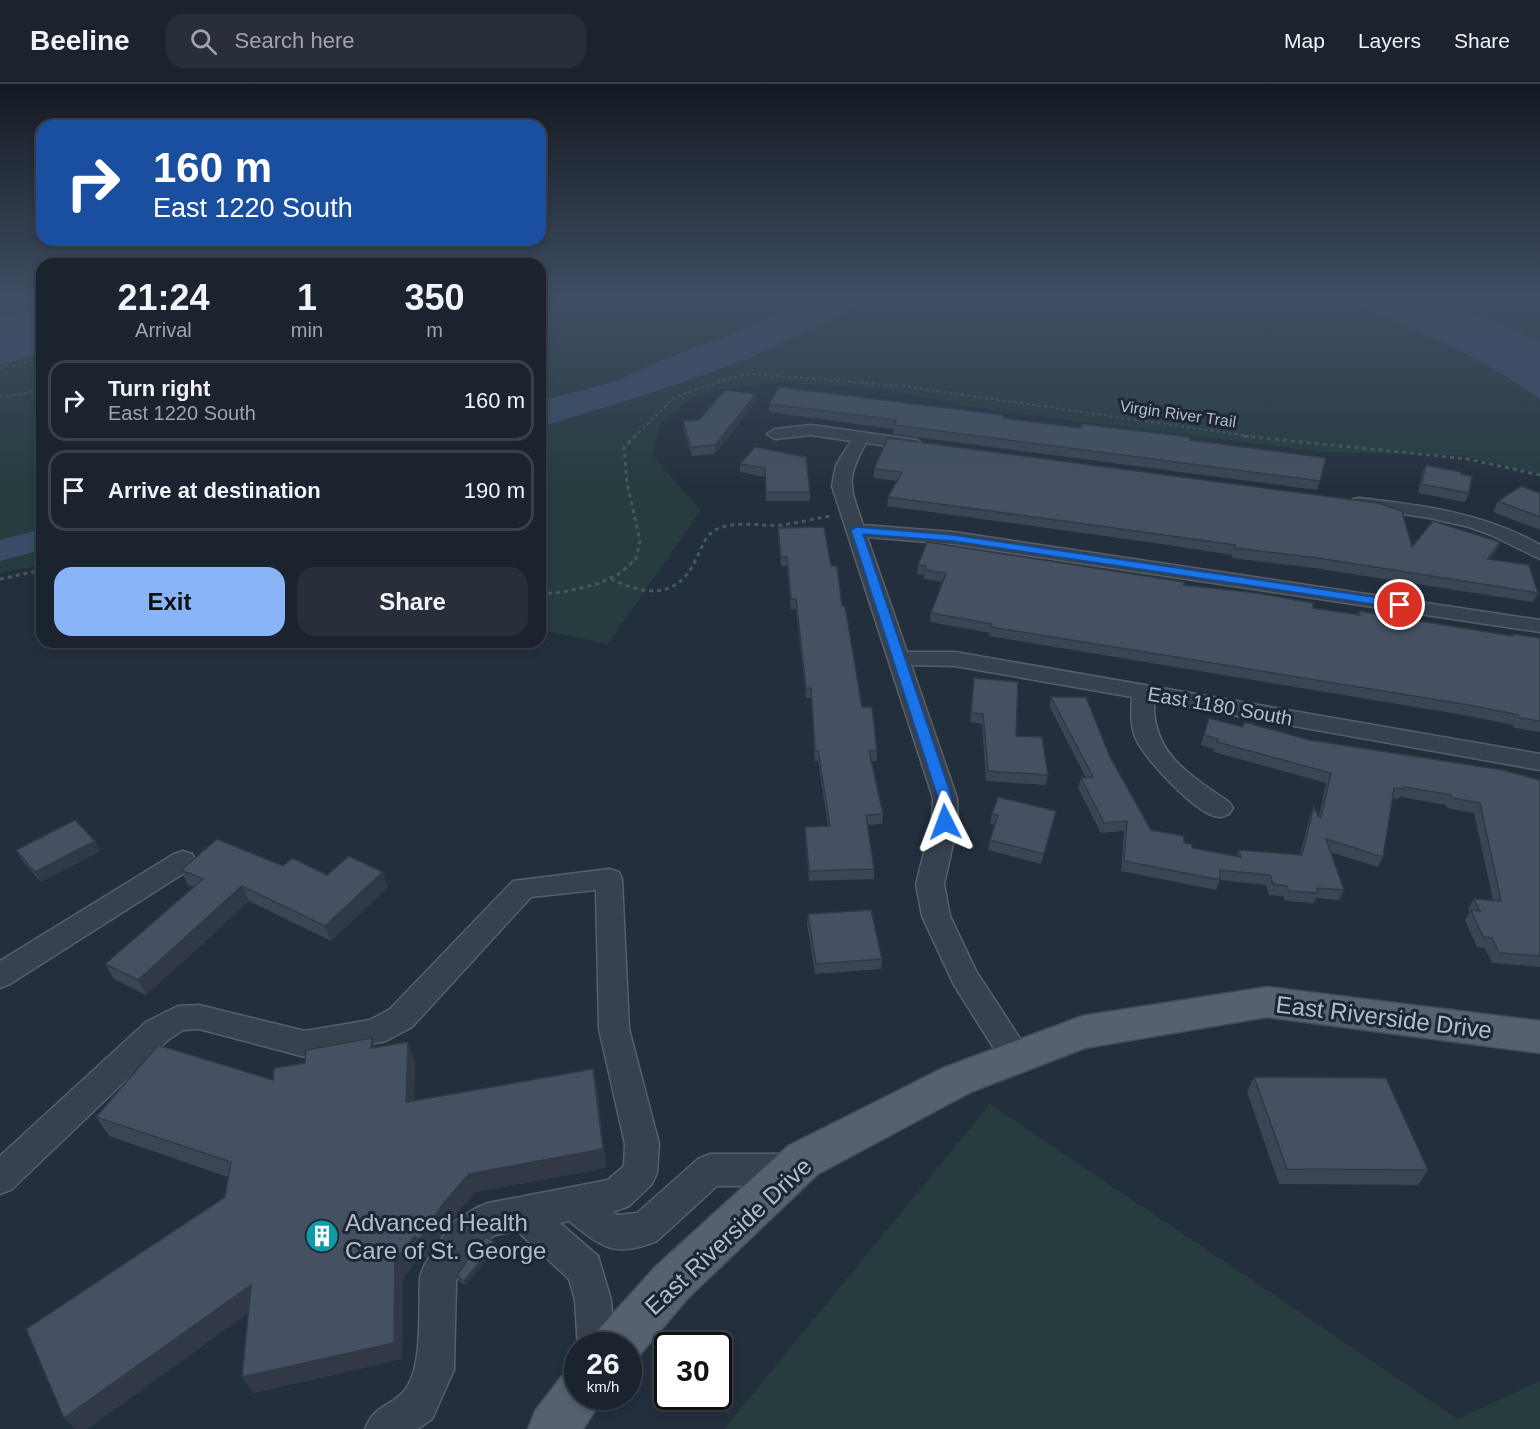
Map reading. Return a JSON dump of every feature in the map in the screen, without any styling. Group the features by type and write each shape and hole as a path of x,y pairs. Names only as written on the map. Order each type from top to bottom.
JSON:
{"main road":[{"name":"East Riverside Drive","path":"628,1332 672,1282 804,1160 957,1080 1082,1032 1267,1002 1540,1037"},
{"path":"553,1429 567,1410"}],"street":[{"path":"775,434 811,430 932,447"},
{"path":"861,437 842,475 842,486 945,798 945,822 930,884 936,916 964,977 1016,1057"},
{"path":"1336,500 1460,519 1494,529 1523,542 1540,553"},
{"path":"856,530 953,538 1540,626"},
{"name":"East 1180 South","path":"898,658 955,659 1540,762"},
{"path":"1143,692 1143,726 1158,756 1184,783 1220,808"},
{"path":"0,976 183,861"},
{"path":"0,1178 157,1031 178,1018 199,1017 305,1044 375,1032 401,1018 523,888 609,879 614,1029 642,1144 640,1173 617,1194 488,1220 465,1235 438,1277 435,1370 418,1405 385,1429"},
{"path":"574,1203 612,1233 645,1229 710,1170 793,1170"},
{"path":"523,1213 585,1269 593,1300 594,1332"}],"path":[{"path":"0,368 29,362"},
{"name":"Virgin River Trail","path":"546,593 591,586 624,573 634,563 640,551 642,538 631,500 624,447 675,397 743,375 902,386 1250,436 1468,459 1540,475"},
{"path":"0,397 36,391"},
{"path":"610,579 636,589 654,592 668,590 685,580 702,542 717,530 734,526 782,525 813,517 837,515"},
{"path":"0,579 36,571"}],"green space":[{"path":"0,362 36,362 36,531 0,540"},
{"path":"546,362 657,362 617,381 546,399"},
{"path":"740,362 1479,362 1540,401 1540,474 1459,455 1323,452 989,410 887,390 773,382 698,394 660,423 653,456 701,510 608,644 546,631 546,425 649,394"},
{"path":"36,552 36,566 0,573 0,561"},
{"path":"990,1104 1458,1419 1540,1381 1540,1429 724,1429"}],"water":[{"path":"740,362 649,394 546,425 546,399 617,381 654,363"},
{"path":"1480,362 1540,362 1540,400 1523,387"},
{"path":"36,531 36,552 0,561 0,540"}],"building":[{"path":"779,387 1003,415 1003,418 1081,428 1082,424 1190,437 1190,440 1326,458 1320,481 894,425 896,420 769,404"},
{"path":"725,390 756,394 715,445 691,447 683,421 699,420"},
{"path":"888,438 1378,503 1402,511 1412,547 1433,521 1500,542 1488,559 1529,565 1538,593 1318,558 1235,548 1235,545 888,497 902,472 874,469"},
{"path":"755,447 806,457 810,492 766,492 765,468 740,464"},
{"path":"1426,465 1472,476 1469,493 1421,484"},
{"path":"1521,486 1540,493 1540,517 1498,501"},
{"path":"824,527 831,566 837,566 842,606 845,606 862,707 872,707 877,751 869,751 883,814 866,815 874,869 809,871 805,827 830,826 818,751 815,751 811,688 806,689 796,599 791,599 787,557 781,557 778,528"},
{"path":"927,542 1184,582 1184,585 1257,593 1313,603 1313,608 1360,615 1359,611 1513,636 1512,634 1540,638 1540,721 1469,705 991,627 992,624 931,613 946,573 925,570 926,566 918,565"},
{"path":"974,678 1018,682 1016,736 1042,737 1048,775 988,771 983,714 971,713"},
{"path":"1051,697 1086,697 1110,757 1151,830 1184,836 1184,843 1192,844 1192,848 1241,857 1239,850 1302,855 1314,806 1318,816 1321,817 1331,773 1217,742 1218,739 1204,735 1209,718 1243,727 1244,722 1310,740 1503,770 1540,780 1540,956 1499,953 1492,938 1483,937 1471,910 1480,911 1474,899 1501,901 1480,803 1452,798 1451,795 1403,787 1403,789 1394,788 1383,857 1326,839 1344,890 1317,888 1318,893 1289,891 1287,886 1273,884 1270,875 1220,870 1220,880 1124,861 1127,821 1104,823 1081,778 1093,777"},
{"path":"998,797 1056,811 1044,854 990,840 998,815 992,814"},
{"path":"75,820 95,841 35,872 16,850"},
{"path":"217,839 283,866 292,858 327,875 349,856 383,872 325,926 242,886 138,980 105,964 203,879 181,870"},
{"path":"871,910 882,959 816,964 808,914"},
{"name":"Advanced Health Care of St. George","path":"372,1038 371,1048 408,1042 406,1102 593,1069 603,1149 469,1174 443,1204 419,1240 415,1236 395,1260 394,1343 242,1377 251,1285 64,1418 26,1329 225,1197 231,1162 96,1117 158,1045 273,1080 274,1068 305,1063 306,1050"},
{"path":"1254,1077 1386,1078 1428,1170 1287,1169"},
{"path":"487,1237 495,1243 464,1281 457,1276 478,1244"}],"place":[{"name":"Advanced Health Care of St. George","path":"322,1236"}],"route":[{"path":"945,822 945,798 856,530 953,538 1400,605"}]}
